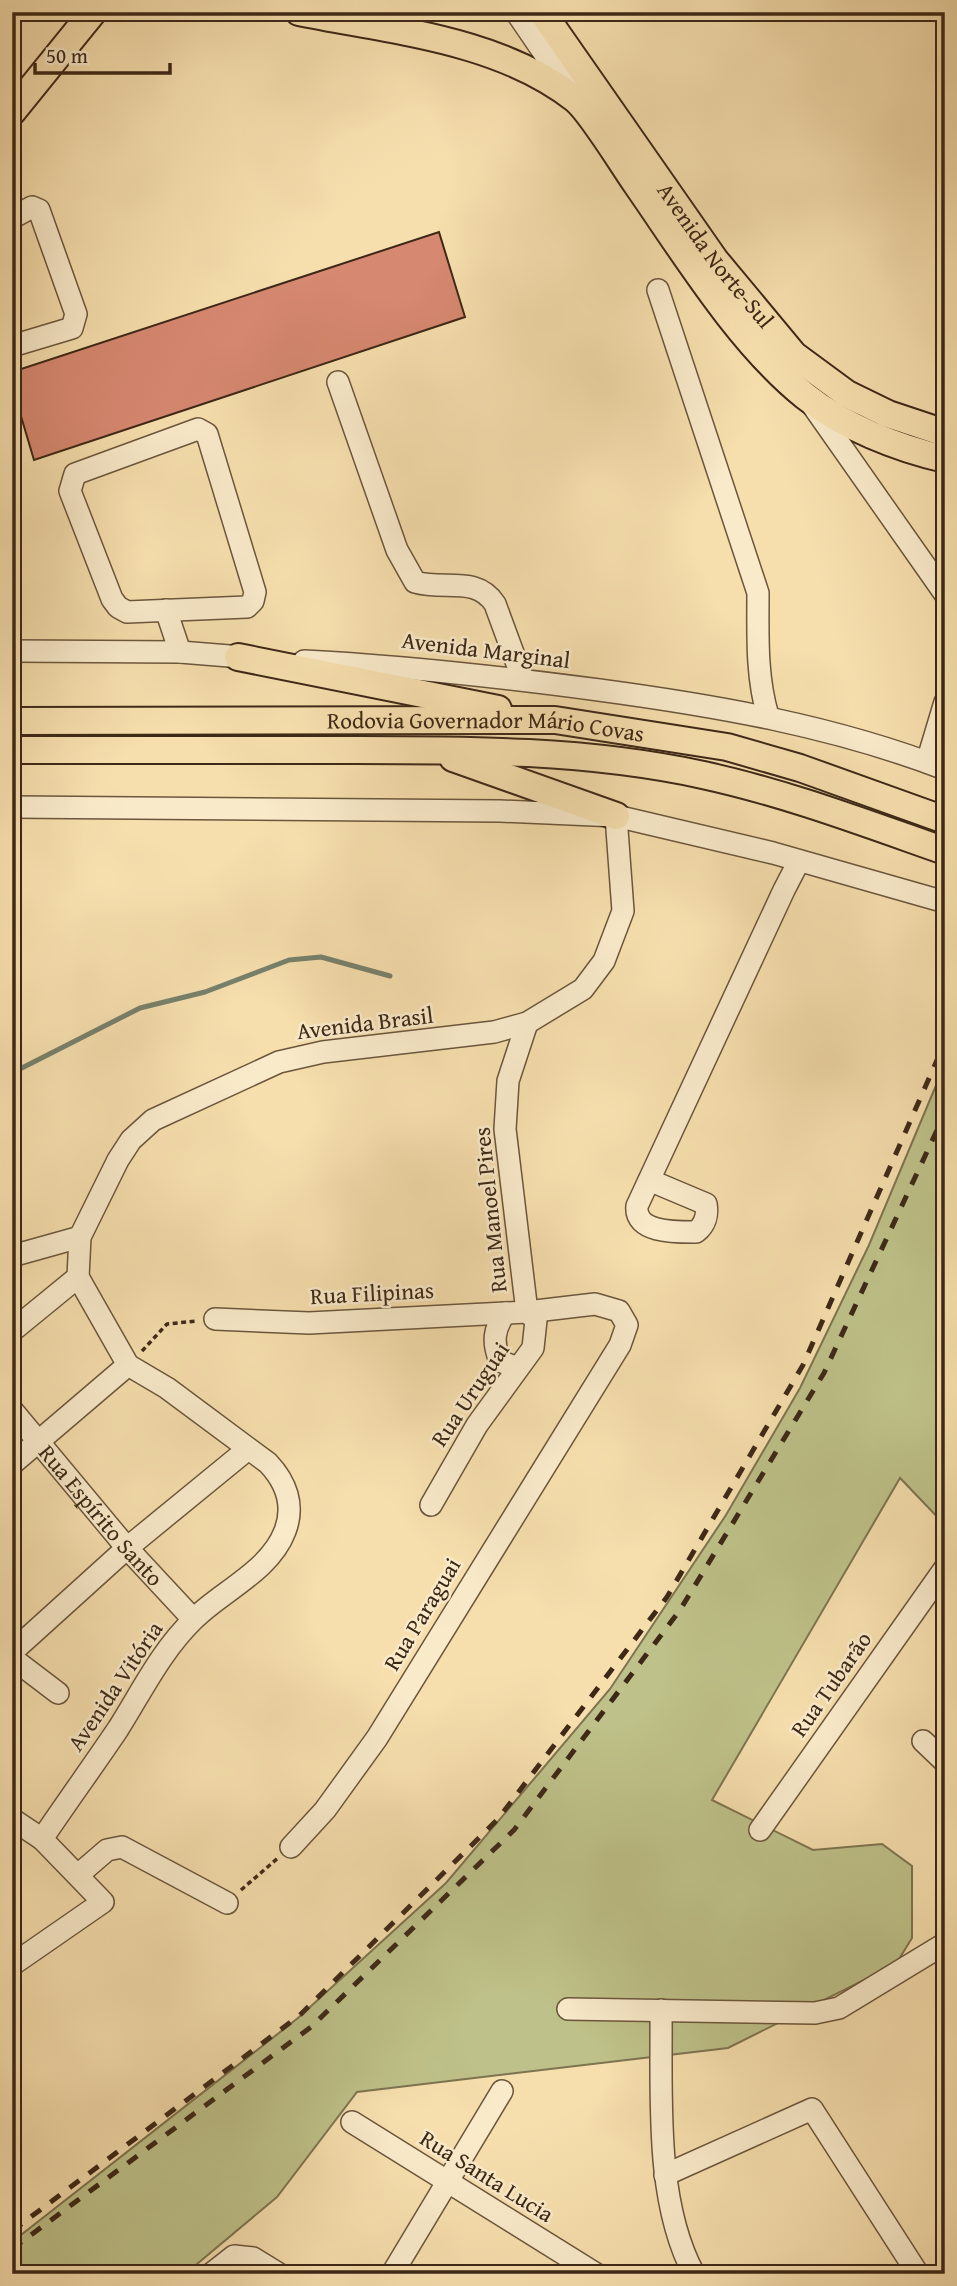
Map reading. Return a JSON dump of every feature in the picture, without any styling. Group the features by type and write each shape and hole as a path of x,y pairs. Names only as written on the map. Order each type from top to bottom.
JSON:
{"main road":[{"path":"12,112 93,12"},
{"path":"299,12 469,46 522,67 577,100"},
{"name":"Avenida Norte-Sul","path":"542,12 715,260 794,355 847,394 888,414 945,433"},
{"name":"Avenida Norte-Sul","path":"577,100 690,261 769,363 808,399 880,438 945,459"},
{"path":"238,657 555,720"},
{"name":"Rodovia Governador Mário Covas","path":"12,721 555,720 727,747 800,768 945,820"},
{"name":"Rodovia Governador Mário Covas","path":"12,750 431,750 515,752 598,759 702,774 791,797 945,851"},
{"path":"431,750 616,816"}],"street":[{"path":"516,12 577,100"},
{"path":"12,218 32,207 39,210 76,314 72,328 12,346"},
{"path":"657,290 758,593 762,695 768,716"},
{"path":"338,382 397,550 415,582 425,585 475,586 488,593 495,604 523,680"},
{"path":"808,399 945,594"},
{"path":"198,429 204,430 255,592 253,601 247,607 166,610 127,612 118,607 70,491 70,482 75,474 198,429"},
{"path":"166,610 180,652"},
{"name":"Avenida Marginal","path":"12,652 180,652 393,666 523,680 768,716 809,725 936,766"},
{"path":"936,766 945,702"},
{"path":"12,807 500,811 616,816 799,861 939,900"},
{"name":"Avenida Brasil","path":"78,1277 80,1237 118,1160 131,1140 153,1119 279,1062 323,1052 494,1032 527,1023 583,989 604,961 623,911 616,816"},
{"path":"649,1180 799,861"},
{"name":"Rua Manoel Pires","path":"527,1023 508,1082 505,1129 527,1312"},
{"path":"12,1256 80,1237"},
{"path":"12,1331 78,1277 109,1327 128,1365 12,1464"},
{"name":"Rua Filipinas","path":"215,1319 309,1323 527,1312 595,1304 619,1311 627,1325"},
{"name":"Rua Uruguai","path":"431,1505 450,1468 533,1348 537,1333 536,1320 527,1312"},
{"path":"505,1313 495,1328 495,1349 500,1361 517,1368"},
{"name":"Rua Paraguai","path":"291,1847 325,1810 377,1738 620,1345 627,1325"},
{"name":"Avenida Vitória","path":"42,1839 118,1728 153,1668 193,1619 262,1563 286,1529 288,1490 281,1477 167,1388 128,1365"},
{"name":"Rua Espírito Santo","path":"12,1410 41,1441 127,1548 193,1619"},
{"path":"58,1693 12,1655 127,1548 248,1449"},
{"name":"Rua Tubarão","path":"760,1830 945,1568"},
{"path":"923,1741 945,1762"},
{"path":"12,1819 42,1839 103,1902 12,1965"},
{"path":"78,1875 107,1850 122,1847 226,1903"},
{"path":"568,2009 816,2013 839,2008 943,1949"},
{"path":"661,2010 665,2175 680,2248 694,2274"},
{"path":"391,2274 502,2091"},
{"path":"665,2175 812,2109 918,2274"},
{"name":"Rua Santa Lucia","path":"352,2123 596,2274"},
{"path":"213,2271 234,2256 253,2258 279,2274"}],"path":[{"path":"128,1365 167,1324 215,1319"},
{"path":"226,1903 291,1847"}],"green space":[{"path":"945,1064 945,1525 900,1478 712,1800 813,1850 882,1844 912,1866 912,1938 896,1964 728,2048 357,2092 277,2197 185,2274 12,2274 12,2242 298,2018 446,1883 610,1689 726,1515 800,1388 869,1245"}],"building":[{"path":"439,232 465,317 34,460 12,386 12,372"}],"waterway":[{"path":"12,1073 140,1008 205,992 289,960 321,957 390,976"}],"railway":[{"path":"12,2231 300,2015 498,1819 667,1597 803,1365 945,1042"},
{"path":"12,2249 311,2027 514,1830 680,1610 824,1373 945,1113"}]}
